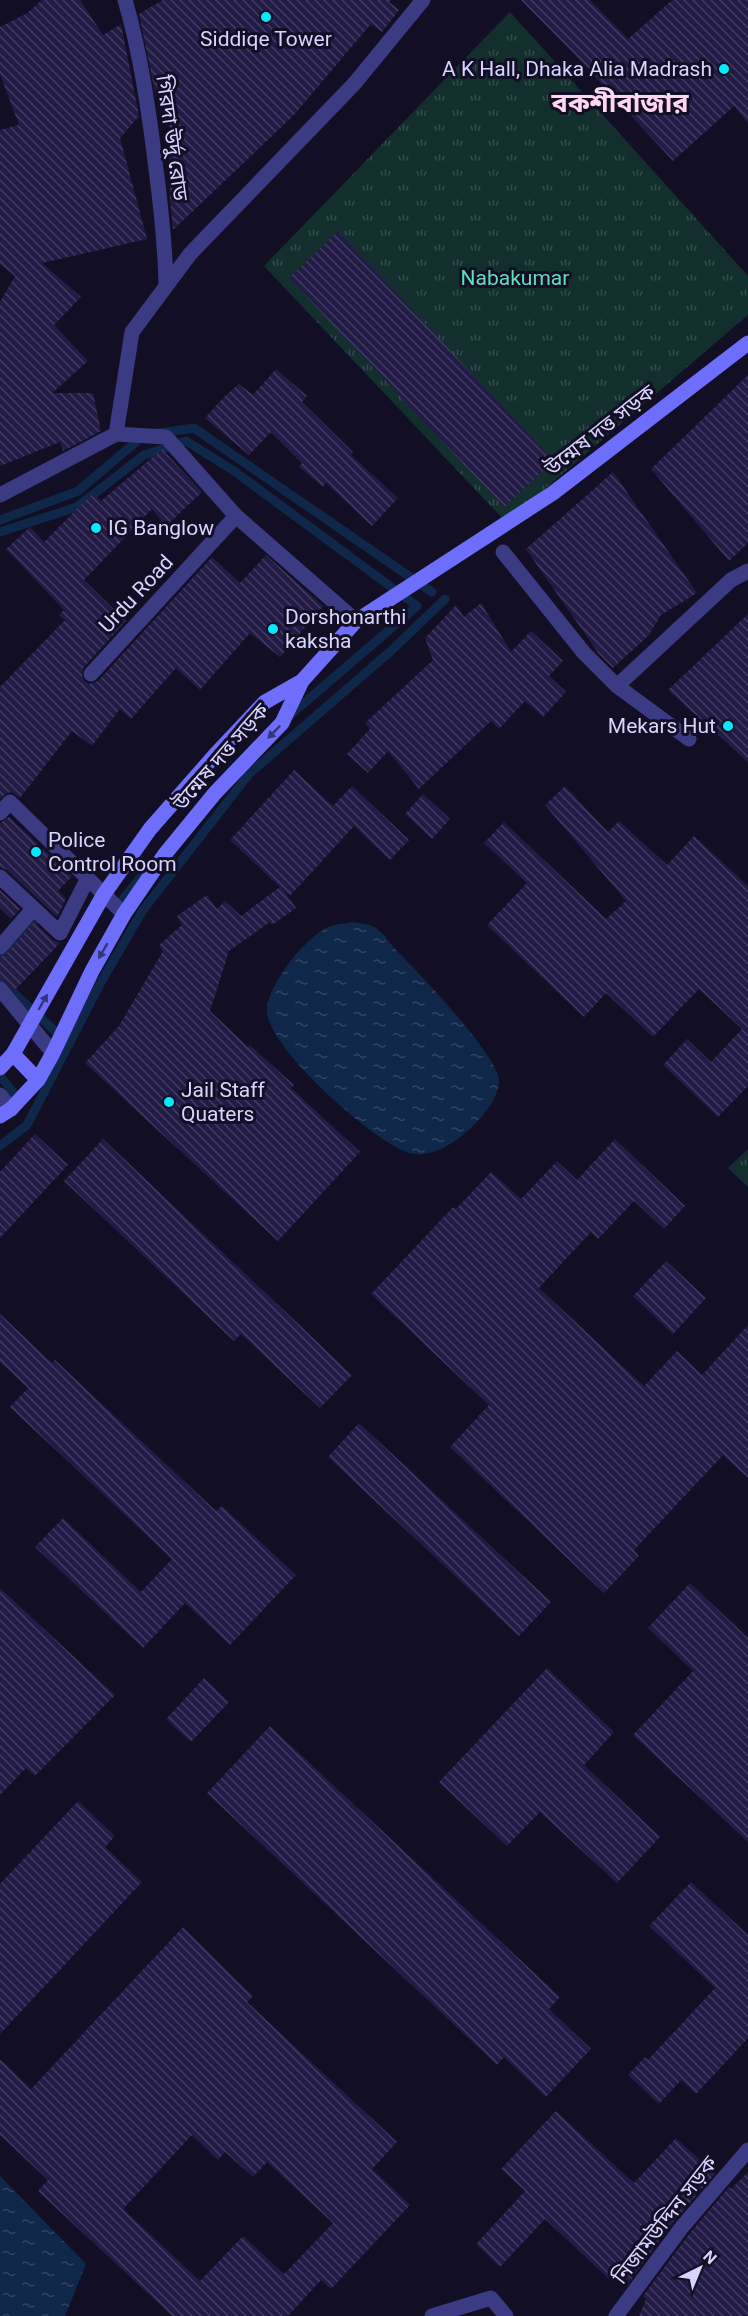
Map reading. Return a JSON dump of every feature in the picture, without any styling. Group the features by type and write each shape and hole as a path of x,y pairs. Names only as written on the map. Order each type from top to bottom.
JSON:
{"main road":[{"name":"উন্মেষ দত্ত সড়ক","path":"5,1112 38,1080 92,971 124,914 165,854 214,793 282,723 302,681 356,621 553,493 748,343"},
{"path":"0,1068 13,1054 104,894 143,839 215,755 265,702 302,681"},
{"path":"143,839 165,854"},
{"path":"13,1054 38,1080"}],"street":[{"name":"গিরদা উর্দু রোড","path":"125,0 148,101 165,247 166,284"},
{"path":"117,434 132,332 190,254 354,84 423,0"},
{"path":"0,495 117,434 166,437 236,516 356,621"},
{"name":"Urdu Road","path":"91,674 236,516"},
{"path":"504,552 584,653 617,686 689,739"},
{"path":"617,686 731,580 748,571"},
{"path":"0,813 10,802 124,914"},
{"path":"0,877 60,933 88,878"},
{"path":"0,947 33,909"},
{"path":"0,989 53,1053"},
{"path":"0,1095 5,1112"},
{"name":"নিজামউদ্দিন সড়ক","path":"616,2316 682,2227 748,2150"},
{"path":"432,2316 491,2298 506,2316"}],"green space":[{"name":"Nabakumar","path":"510,12 748,276 748,315 506,522 264,266"},
{"path":"748,1149 748,1187 728,1168"}],"water":[{"path":"352,922 372,926 383,934 472,1034 495,1069 499,1081 487,1110 461,1137 434,1152 409,1153 388,1143 368,1128 321,1088 299,1065 270,1023 267,1007 270,996 281,975 295,956 310,940 326,928"},
{"path":"0,2176 86,2264 65,2316 0,2316"}],"building":[{"path":"42,0 80,0 103,35 121,24 139,116 120,138 147,239 42,263 81,297 54,325 88,361 52,393 93,393 101,431 63,451 60,442 0,466 0,302 15,276 0,264 0,130 19,125 0,74 0,27 26,14"},
{"path":"163,0 391,0 389,2 399,10 382,32 371,24 293,116 173,230 170,199 169,81 156,97 139,14"},
{"path":"521,0 590,0 628,39 672,0 748,0 748,123 734,106 673,161"},
{"path":"338,231 554,461 504,507 289,278"},
{"path":"276,369 307,396 302,402 353,452 351,455 398,498 372,526 326,483 323,487 299,467 302,463 271,432 249,455 205,418 239,384 253,395"},
{"path":"748,375 748,543 729,561 651,469"},
{"path":"162,449 202,492 166,526 152,509 84,580 126,621 83,668 84,681 89,684 98,681 212,557 240,583 266,555 323,606 280,657 250,633 200,690 176,668 131,719 120,709 92,746 72,731 20,798 12,792 0,799 0,687 65,620 59,615 64,610 6,549 30,527 44,542 93,493 101,501"},
{"path":"613,472 697,593 661,615 649,635 613,668 599,654 526,549"},
{"path":"481,603 511,652 531,631 563,661 549,676 566,692 543,717 525,701 499,729 491,721 419,789 388,751 368,773 347,754 370,729 365,723 433,660 425,638 456,605 464,617"},
{"name":"Mekars Hut","path":"748,614 748,762 668,690"},
{"path":"294,770 333,806 352,786 409,840 390,860 354,826 290,896 282,888 296,908 272,925 270,922 229,951 210,1011 248,1047 250,1045 294,1085 291,1088 360,1152 278,1241 85,1063 119,1026 163,951 159,945 182,925 177,916 207,895 217,909 225,901 241,916 280,887 230,840"},
{"path":"565,786 608,832 619,821 667,865 694,836 748,886 748,1086 718,1117 663,1065 687,1039 711,1062 742,1029 699,989 653,1037 606,993 584,1017 487,925 527,883 484,843 504,822 606,919 626,901 545,805"},
{"path":"423,794 450,819 432,839 405,814"},
{"path":"9,817 72,876 58,891 66,899 57,917 7,870 0,867 0,823"},
{"path":"0,890 20,909 11,919 0,908"},
{"path":"34,922 53,940 60,943 14,991 0,978 0,957 7,953"},
{"path":"35,1134 68,1165 0,1238 0,1172"},
{"path":"103,1139 352,1375 320,1408 241,1334 234,1341 64,1181"},
{"path":"615,1139 685,1206 664,1229 634,1201 598,1239 591,1232 539,1288 644,1386 677,1351 702,1375 748,1325 748,1478 723,1455 634,1550 639,1556 604,1593 450,1447 489,1405 371,1294 453,1207 456,1209 491,1172 521,1199 557,1161 577,1180"},
{"path":"666,1261 706,1298 673,1334 633,1296"},
{"path":"0,1314 52,1363 55,1360 216,1511 222,1506 296,1575 230,1645 185,1603 143,1648 35,1547 63,1518 141,1592 172,1559 10,1407 28,1388 0,1362"},
{"path":"359,1423 551,1602 519,1636 328,1457"},
{"path":"690,1583 748,1638 748,1842 633,1735 693,1671 648,1628"},
{"path":"0,1588 115,1695 35,1776 26,1768 0,1795"},
{"path":"547,1668 614,1732 584,1765 660,1837 617,1883 540,1812 507,1846 439,1782"},
{"path":"204,1678 229,1702 191,1742 166,1719"},
{"path":"270,1726 560,1997 549,2009 591,2049 546,2097 504,2057 497,2065 207,1793"},
{"path":"78,1801 115,1836 105,1847 142,1882 0,2034 0,1884"},
{"path":"691,1882 748,1935 748,2038 696,2094 681,2080 659,2104 628,2075 645,2057 648,2060 715,1988 649,1926"},
{"path":"183,1927 253,1996 247,2002 397,2142 372,2169 410,2205 331,2289 321,2280 288,2316 172,2316 38,2191 48,2180 0,2135 0,2059 31,2089","holes":["192,2135 218,2160 225,2152 253,2177 267,2162 333,2223 284,2274 243,2236 200,2281 123,2209"]},
{"path":"556,2111 634,2183 676,2138 715,2174 674,2221 628,2284 615,2273 609,2279 545,2219 500,2267 476,2244 525,2191 501,2169"},
{"path":"748,2172 748,2316 639,2316 646,2299 643,2296 690,2233 729,2187 731,2189"}],"waterway":[{"path":"159,433 194,428 432,592"},
{"path":"0,520 78,491 143,436"},
{"path":"0,532 77,507 144,455 186,441 234,471 417,606 289,716"},
{"path":"0,1146 27,1125 100,984 143,910 249,774 392,650 445,599"},
{"path":"118,911 123,899 147,869"},
{"path":"14,942 39,915"},
{"path":"0,960 19,940"},
{"path":"0,980 56,1032"},
{"path":"0,1076 19,1099"}],"place":[{"name":"Siddiqe Tower","path":"266,17"},
{"name":"A K Hall, Dhaka Alia Madrash","path":"724,69"},
{"name":"IG Banglow","path":"96,528"},
{"name":"Dorshonarthi kaksha","path":"273,629"},
{"name":"Mekars Hut","path":"728,726"},
{"name":"Police Control Room","path":"36,852"},
{"name":"Jail Staff Quaters","path":"169,1102"}],"district":[{"name":"বকশীবাজার","path":"620,103"}]}
